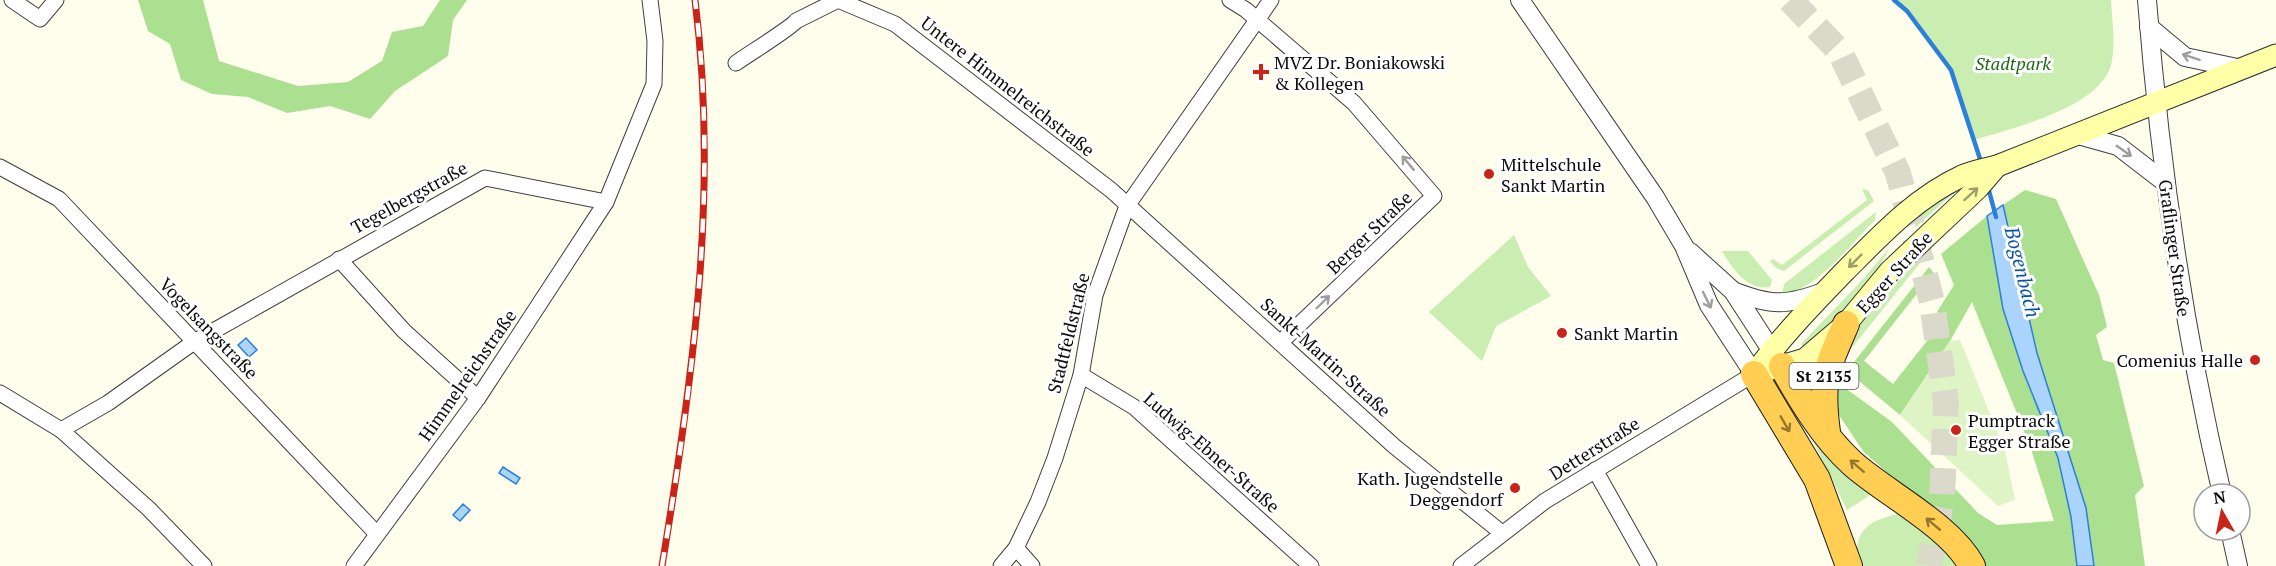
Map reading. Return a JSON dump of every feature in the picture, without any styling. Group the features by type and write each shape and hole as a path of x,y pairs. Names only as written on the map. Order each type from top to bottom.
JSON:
{"highway":[{"name":"St 2135","path":"1827,432 1823,405 1824,374 1846,324"},
{"path":"1777,358 1815,418 1851,462 1891,495 1934,524 1972,566"},
{"path":"1754,374 1817,479 1849,566"}],"main road":[{"name":"St 2135","path":"2155,102 2276,55"},
{"name":"Egger Straße","path":"1754,374 1777,358 1827,290 1898,218 1928,195 1963,175 1997,166 2029,151 2155,102"},
{"name":"Egger Straße","path":"1777,358 1805,359 1846,324 1890,271 1942,219 1978,188 1997,166"},
{"path":"1890,271 1900,250 1903,234 1898,218"}],"street":[{"path":"12,0 40,19 56,0"},
{"name":"Himmelreichstraße","path":"354,566 478,398 606,202 654,84 655,41 650,0"},
{"name":"Untere Himmelreichstraße","path":"736,63 779,32 791,27 796,21 838,0 895,24 1111,190 1127,206"},
{"name":"Berger Straße","path":"1230,0 1311,64 1373,122 1434,196 1281,342"},
{"name":"Stadtfeldstraße","path":"1001,566 1016,548 1038,502 1081,375 1095,295 1127,206 1271,0"},
{"path":"1520,0 1655,197 1684,246 1709,305 1754,374"},
{"name":"Graflinger Straße","path":"2147,0 2155,102 2191,353 2219,482"},
{"path":"2149,27 2185,57 2242,69"},
{"path":"2075,134 2118,146 2166,183"},
{"name":"Vogelsangstraße","path":"0,167 59,199 377,534"},
{"name":"Tegelbergstraße","path":"61,430 108,403 194,342 485,178 606,202"},
{"name":"Sankt-Martin-Straße","path":"1127,206 1281,342 1394,446 1502,533"},
{"path":"1684,246 1733,291 1777,358"},
{"path":"339,259 404,331 478,398"},
{"name":"St 2135","path":"1733,291 1758,301 1775,304 1799,301 1827,290"},
{"name":"Detterstraße","path":"1461,566 1502,533 1594,470 1754,374"},
{"name":"Ludwig-Ebner-Straße","path":"1081,375 1134,407 1311,566"},
{"path":"0,393 61,430 149,509 204,566"},
{"path":"1594,470 1649,566"},
{"path":"2233,542 2238,566"},
{"path":"1016,548 1032,566"}],"green space":[{"path":"138,0 203,0 219,61 298,86 348,82 382,61 392,32 423,26 440,0 467,0 453,20 448,56 395,91 370,119 330,106 287,113 248,97 212,94 181,80 170,44 148,31"},
{"name":"Stadtpark","path":"1894,0 2111,0 2113,41 2111,65 2103,80 2090,93 2072,104 2031,122 1974,140 1951,70 1907,11"},
{"path":"1959,184 1960,187 1915,228 1916,217"},
{"path":"1862,189 1868,190 1874,201 1784,271 1776,268 1770,261 1773,259 1782,265 1867,200"},
{"path":"2025,190 2056,199 2099,295 2107,327 2096,335 2103,360 2114,363 2144,486 2135,495 2145,566 2094,566 2086,508 2036,353 2003,205"},
{"path":"1876,212 1875,220 1832,265 1808,285 1782,296 1784,284"},
{"path":"1987,216 2003,309 2023,371 2058,458 2071,517 2077,566 1982,566 1912,495 1863,451 1833,406 1831,384 1845,388 1892,422 1978,513 1997,525 2054,521 2030,446 1972,302 1950,341 1900,415 1847,371 1929,267 1940,281 1928,297 1919,291 1864,361 1893,384 1945,318 1937,312 1954,285 1941,254"},
{"path":"1514,235 1528,267 1551,296 1496,326 1482,361 1429,312"},
{"path":"1890,247 1874,277 1860,295 1804,349 1801,344 1865,277"},
{"path":"1722,251 1748,251 1772,280 1770,287 1747,282 1730,264"},
{"path":"1915,257 1924,258 1846,355 1844,344"},
{"name":"Pumptrack Egger Straße","path":"1960,340 2005,451 2015,500 1998,506 1900,415 1950,341"},
{"path":"1794,395 1875,492 1847,510 1812,439 1787,400"},
{"path":"1898,514 1924,529 1957,566 1858,566 1857,545 1864,530 1878,520"}],"water":[{"path":"2003,205 2037,353 2086,508 2094,566 2077,566 2071,517 2058,458 2023,371 2003,309 1987,216"},
{"path":"246,338 257,350 249,357 238,345"},
{"path":"503,467 520,478 516,484 499,473"},
{"path":"463,504 470,510 460,521 453,515"}],"waterway":[{"name":"Bogenbach","path":"1894,0 1907,11 1951,70 1982,165"},
{"name":"Bogenbach","path":"1988,187 1996,217"}],"tunnel":[{"path":"1790,0 1840,52 1898,173 1932,302 1946,403 1942,497 1929,566"}],"railway":[{"path":"662,566 684,425 699,284 704,142 702,71 695,0"}],"place":[{"name":"MVZ Dr. Boniakowski & Kollegen","path":"1261,72"},
{"name":"Mittelschule Sankt Martin","path":"1489,174"},
{"name":"Sankt Martin","path":"1562,333"},
{"name":"Comenius Halle","path":"2255,360"},
{"name":"Pumptrack Egger Straße","path":"1956,430"},
{"name":"Kath. Jugendstelle Deggendorf","path":"1515,488"}]}
